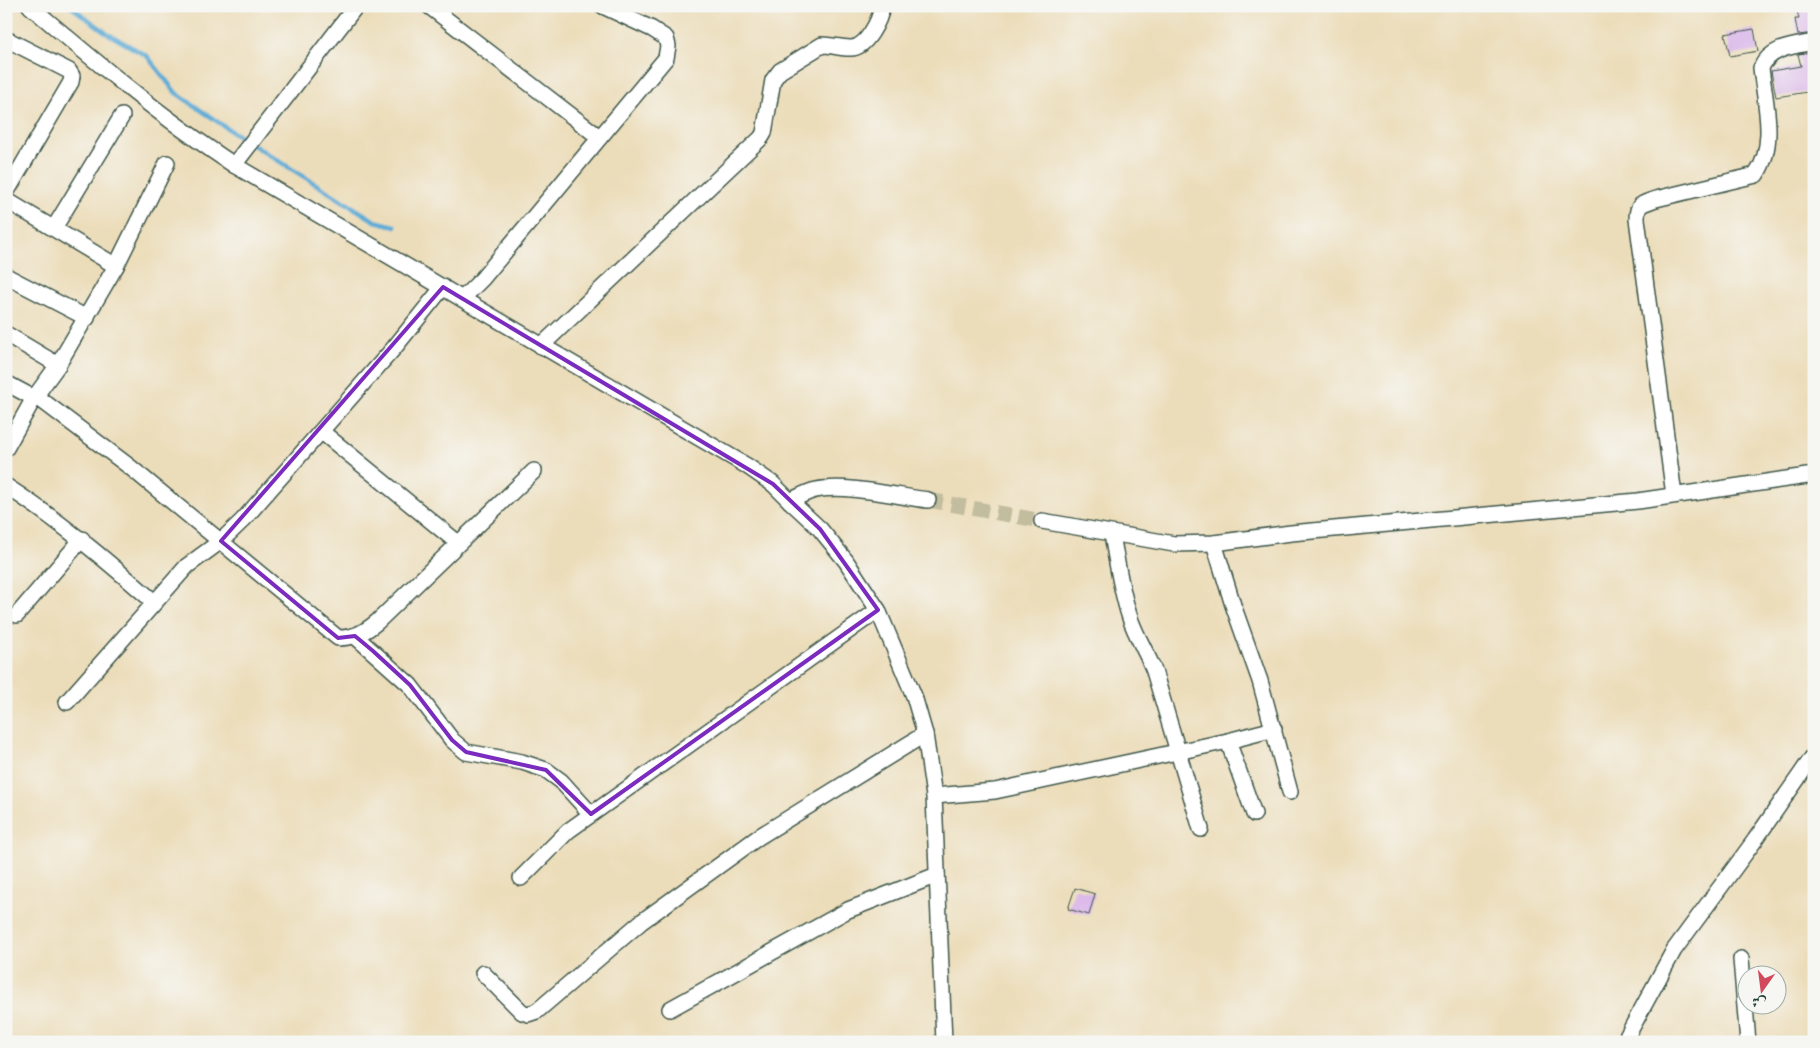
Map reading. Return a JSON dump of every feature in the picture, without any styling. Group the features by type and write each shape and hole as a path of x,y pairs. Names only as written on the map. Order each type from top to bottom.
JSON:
{"street":[{"path":"30,6 161,114 197,141 234,165 747,466 773,484 820,529 846,561 878,610 914,696 925,734 934,796 944,1042"},
{"path":"234,165 356,6"},
{"path":"429,6 600,137"},
{"path":"462,299 482,279 666,58 668,46 666,38 652,29 604,6"},
{"path":"541,346 761,138 764,133 773,80 780,71 822,45 852,49 860,45 876,25 882,6"},
{"path":"6,39 69,71 72,76 71,82 6,193"},
{"path":"1674,494 1637,209 1641,204 1656,199 1756,175 1762,166 1768,131 1761,68 1765,59 1780,50 1814,42"},
{"path":"54,228 122,116"},
{"path":"6,448 35,397 58,366 87,318 116,266 167,163"},
{"path":"6,200 116,266"},
{"path":"6,276 87,318"},
{"path":"67,702 187,566 221,541 243,520 322,432 443,287"},
{"path":"6,334 58,366"},
{"path":"6,383 35,397 130,467 338,638 355,636 366,631 377,622 534,471"},
{"path":"322,432 458,543"},
{"path":"1042,521 1174,544 1214,542 1309,531 1638,501 1674,494 1814,475"},
{"path":"6,486 82,539 154,602"},
{"path":"790,501 817,490 850,490 928,500"},
{"path":"1112,534 1124,601 1131,621 1151,663 1201,828"},
{"path":"17,615 82,539"},
{"path":"1214,542 1232,605 1260,681 1290,792"},
{"path":"521,878 568,832 878,610"},
{"path":"355,636 410,685 452,740 466,752 522,762 546,770 561,781 592,814"},
{"path":"934,796 995,791 1228,741 1274,729"},
{"path":"483,973 522,1012 528,1014 538,1011 641,922 760,836 925,734"},
{"path":"1228,741 1254,814"},
{"path":"1624,1042 1674,950 1755,840 1814,755"},
{"path":"670,1009 848,910 937,875"},
{"path":"1741,959 1748,1042"}],"highlighted area":[{"path":"443,287 773,484 820,529 878,610 591,814 546,770 466,752 452,740 410,685 373,651 355,636 338,638 221,541"}],"building":[{"path":"1814,9 1814,33 1798,35 1795,19 1799,19 1797,11"},
{"path":"1754,29 1758,51 1730,56 1725,34"},
{"path":"1814,52 1814,91 1776,97 1771,71 1801,66 1798,54"},
{"path":"1075,888 1095,894 1089,915 1068,909"}],"waterway":[{"path":"70,6 110,35 147,56 176,93 234,133 375,221 395,226"}],"tunnel":[{"path":"928,500 1042,521"}]}
